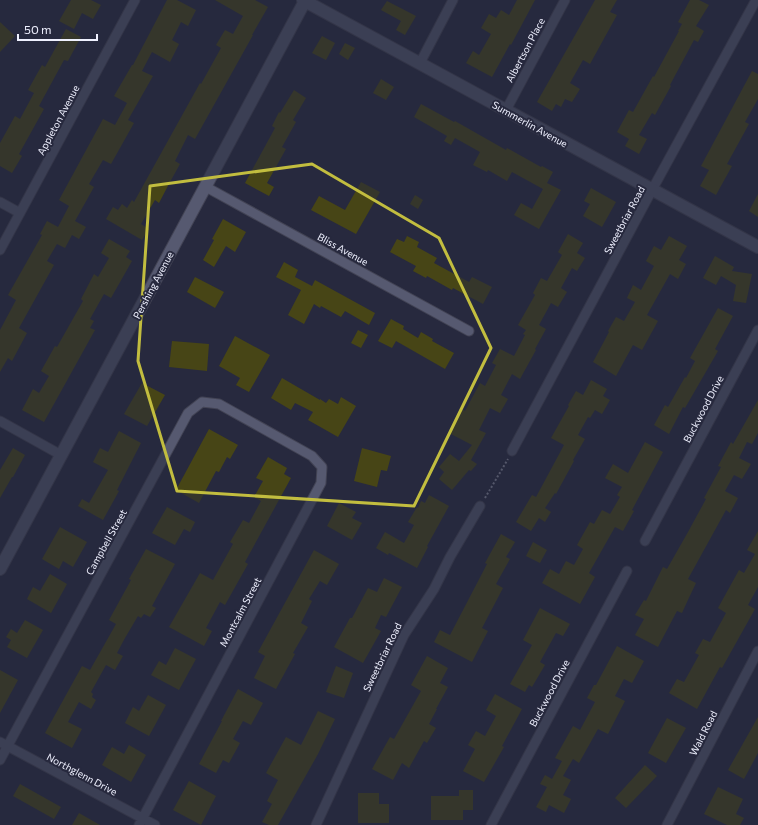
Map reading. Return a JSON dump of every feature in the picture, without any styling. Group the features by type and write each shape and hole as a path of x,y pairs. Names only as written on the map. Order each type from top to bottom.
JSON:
{"street":[{"name":"Appleton Avenue","path":"0,250 135,0"},
{"path":"420,63 453,0"},
{"name":"Albertson Place","path":"506,110 565,0"},
{"name":"Sweetbriar Road","path":"512,451 756,0"},
{"name":"Summerlin Avenue","path":"304,1 758,247"},
{"name":"Pershing Avenue","path":"0,569 206,187 304,1"},
{"name":"Bliss Avenue","path":"206,187 469,331"},
{"path":"0,202 20,213"},
{"name":"Buckwood Drive","path":"645,541 758,330"},
{"name":"Campbell Street","path":"0,760 4,744 188,413 202,402 219,404 267,431"},
{"path":"0,421 61,455"},
{"name":"Montcalm Street","path":"141,822 321,483 322,467 312,456 267,431"},
{"name":"Sweetbriar Road","path":"316,825 404,635 434,589 450,557 480,506"},
{"name":"Buckwood Drive","path":"492,825 626,571"},
{"name":"Wald Road","path":"667,825 758,651"},
{"name":"Northglenn Drive","path":"4,744 141,822 155,825"}],"path":[{"path":"480,506 512,451"}],"highlighted area":[{"path":"312,164 439,238 491,348 414,506 177,491 138,361 150,186"}],"building":[{"path":"71,0 91,0 101,5 93,19 82,13 74,29 59,21"},
{"path":"167,0 177,0 196,10 188,26 181,22 172,40 179,44 170,62 152,52 142,71 153,76 128,120 134,123 111,164 103,160 89,184 94,187 75,221 86,227 79,239 72,235 65,248 57,244 47,261 54,265 19,328 27,333 12,361 8,358 0,372 0,330 16,300 8,295 42,235 40,234 47,221 58,227 69,206 59,200 103,119 115,125 127,103 114,96 133,65"},
{"path":"215,0 255,0 268,7 195,139 188,135 175,161 180,164 159,203 155,200 141,224 149,229 142,240 106,219 113,207 118,210 122,204 127,208 132,200 134,202 221,48 216,45 225,30 233,34 243,16"},
{"path":"517,0 535,0 492,77 466,63 473,51 479,55 491,34 481,28 489,14 496,18 501,10 509,15"},
{"path":"595,0 617,0 610,12 617,15 590,64 583,60 570,83 580,89 572,102 565,99 561,107 556,104 552,111 537,102"},
{"path":"690,0 699,0 709,5 696,26 704,31 698,42 694,40 655,115 652,113 639,135 647,139 639,154 625,146 629,139 617,132 629,110 633,112 653,76 654,77 679,31 682,24 678,22"},
{"path":"387,1 416,16 405,35 396,30 401,21 381,10"},
{"path":"0,22 15,36 0,52"},
{"path":"66,29 81,37 68,61 64,60 39,106 44,109 19,154 22,156 12,173 0,166 0,143 15,116 20,119 34,93 28,90 42,65 45,67"},
{"path":"322,36 335,43 326,60 312,53"},
{"path":"345,43 355,48 348,60 339,54"},
{"path":"752,71 758,74 758,99 745,122 749,124 727,164 732,166 716,195 700,186 709,170 701,166"},
{"path":"381,79 394,87 386,100 373,93"},
{"path":"294,90 306,98 293,120 296,122 282,147 286,149 267,183 274,187 269,196 245,183 275,128 272,126 279,112 280,113"},
{"path":"421,104 454,122 455,121 506,150 507,148 553,172 547,183 561,190 539,229 514,215 521,203 532,209 543,189 512,172 507,181 488,170 487,172 473,165 480,152 455,138 451,145 444,141 447,136 414,117"},
{"path":"361,182 380,192 356,234 311,210 319,196 345,210"},
{"path":"591,188 616,202 602,227 583,216 590,204 584,201"},
{"path":"758,194 758,217 749,211"},
{"path":"415,195 423,200 418,209 410,204"},
{"path":"223,219 246,232 235,252 226,246 214,267 203,260"},
{"path":"568,234 583,243 577,253 585,258 577,271 572,268 561,288 567,292 558,307 551,303 539,325 546,329 520,379 512,374 501,395 508,399 500,413 490,408 479,430 486,433 471,460 477,464 471,471 469,470 452,490 439,479 444,472 439,467 450,454 459,461 472,445 449,433 462,409 465,411 480,383 485,386 496,365 492,363 500,349 514,356 526,330 518,325 535,295 533,293 541,278 547,281 562,255 558,252"},
{"path":"407,236 419,242 417,247 437,258 434,263 469,282 472,277 492,287 483,304 453,288 452,290 427,276 426,278 413,271 416,266 390,252 397,239 404,242"},
{"path":"669,236 687,246 679,260 686,264 678,279 670,274 647,315 658,321 642,350 633,345 616,376 593,362 616,317 624,321 635,302 627,298 633,285 641,290 654,266 646,261 654,246 661,250"},
{"path":"109,239 130,251 126,257 132,261 111,298 104,294 90,319 94,321 90,328 95,330 44,422 22,410 33,389 39,393 49,376 41,371 55,346 57,347 83,301 81,299 94,274 98,277 109,258 101,253"},
{"path":"715,256 734,267 732,271 752,274 746,303 733,301 736,285 721,276 716,285 703,278"},
{"path":"284,262 298,270 295,277 312,286 315,280 375,313 369,325 345,311 341,317 321,306 320,308 314,304 304,324 288,315 301,290 276,277"},
{"path":"195,277 224,292 215,308 187,292"},
{"path":"718,308 733,316 715,349 718,351 685,408 683,407 669,434 654,425 665,405 668,407 685,377 686,378 695,361 690,358"},
{"path":"391,319 404,326 403,329 418,338 421,332 433,339 432,341 454,353 445,369 396,341 392,348 378,341"},
{"path":"358,330 368,335 361,348 351,343"},
{"path":"235,336 270,355 249,392 236,385 240,378 219,366"},
{"path":"172,341 209,344 207,371 169,367"},
{"path":"282,378 326,403 329,399 338,404 341,397 356,406 338,437 308,420 313,412 295,403 291,410 271,398"},
{"path":"591,380 607,389 603,396 610,400 602,414 595,410 590,418 588,417 578,435 585,439 556,494 555,493 545,508 551,512 545,522 539,518 531,531 516,522 532,495 536,497 564,445 551,438 569,406 568,405 576,391 583,395"},
{"path":"142,383 165,395 147,426 124,414"},
{"path":"758,400 758,433 752,444 747,442 739,458 751,464 742,479 734,475 725,491 738,498 730,513 726,510 688,579 696,583 682,613 677,611 658,647 635,635 644,619 635,615 644,600 646,601 663,567 667,569 706,499 704,498 721,467 718,466 731,442 733,444"},
{"path":"209,429 238,445 230,459 227,457 219,472 216,471 199,503 176,490"},
{"path":"119,431 141,443 117,490 119,491 103,520 78,506 82,499 89,503 108,470 93,462 100,448 108,452"},
{"path":"645,442 663,452 632,510 634,511 623,531 615,527 589,573 595,577 580,604 542,583 550,569 559,574 566,561 574,565 583,549 577,545 590,522 594,524 602,510 610,514 620,497 617,495 622,487 605,478 613,464 628,473"},
{"path":"13,448 25,455 0,498 0,470"},
{"path":"362,448 391,456 387,471 381,470 377,487 354,481"},
{"path":"268,457 287,468 284,474 291,478 245,562 248,564 225,605 220,602 206,628 212,631 204,646 169,627 200,573 213,580 233,544 230,542 243,520 249,523 261,501 254,497 263,481 256,478"},
{"path":"429,495 449,506 427,546 428,547 417,568 389,553 388,555 376,548 385,532 404,543 414,525 408,522 421,501 425,503"},
{"path":"339,503 356,512 352,518 362,523 352,540 327,526"},
{"path":"167,507 195,522 190,532 184,529 175,545 152,533"},
{"path":"60,527 87,542 73,567 63,561 59,569 42,559"},
{"path":"758,531 758,587 748,605 755,609 697,709 669,693 677,679 684,682 699,655 695,653 703,639 710,642 726,613 718,608 739,570 744,573 755,554 747,550"},
{"path":"501,534 515,542 506,557 510,559 496,584 503,588 482,628 488,631 472,662 434,642 440,630 450,635 487,564 485,563"},
{"path":"533,542 547,550 540,563 526,556"},
{"path":"146,549 175,564 152,606 156,608 150,617 144,614 141,618 138,616 125,638 117,653 123,656 115,670 106,665 91,692 93,694 92,697 96,700 91,709 79,702 68,722 82,729 72,748 45,733 82,666 90,670 116,624 109,620 131,580 129,579"},
{"path":"314,550 339,564 327,585 320,581 309,599 312,601 301,623 308,627 293,653 295,654 276,689 254,678 265,656 258,652"},
{"path":"50,574 67,584 51,613 27,599 33,587 40,591"},
{"path":"384,578 402,587 386,617 381,615 375,628 381,631 363,663 334,647 368,588 377,592"},
{"path":"540,608 570,624 563,636 556,633 540,662 545,665 532,687 529,685 525,692 510,684 532,645 523,640"},
{"path":"25,620 43,630 27,658 7,647 11,640 6,637 11,629 17,633"},
{"path":"617,646 644,661 632,683 624,679 615,696 625,701 608,734 598,729 579,763 573,759 563,776 571,780 563,795 571,799 564,813 549,805 546,812 536,807 547,787 540,784 545,775 552,779 562,761 555,758 573,726 580,730 595,702 587,698 594,685 596,685"},
{"path":"175,648 196,659 179,690 151,675 159,661 166,665"},
{"path":"427,656 448,668 440,683 448,687 429,724 436,728 427,743 424,741 409,768 402,763 393,780 372,769 390,737 394,739 421,691 411,685"},
{"path":"336,666 353,673 344,698 326,692"},
{"path":"0,670 18,680 0,713"},
{"path":"238,689 263,703 251,725 243,721 233,739 240,743 229,763 223,760 216,773 199,764"},
{"path":"495,694 522,709 502,746 504,747 484,782 463,771 475,749 468,745 476,731 485,736 496,716 486,710"},
{"path":"148,695 166,705 149,736 125,723 133,707 139,711"},
{"path":"318,711 335,719 318,754 278,825 269,825 262,822 272,804 267,801 278,780 266,773 286,737 301,745"},
{"path":"758,717 758,753 744,779 728,770"},
{"path":"667,718 686,728 666,763 648,753"},
{"path":"129,745 146,755 131,782 102,765 112,747 124,754"},
{"path":"645,765 657,776 626,808 615,798"},
{"path":"189,781 216,796 201,825 173,810"},
{"path":"20,784 61,807 54,819 13,796"},
{"path":"718,787 743,799 736,814 744,818 740,825 727,825 704,814"},
{"path":"459,790 473,790 473,810 463,810 463,820 431,820 431,796 459,796"},
{"path":"358,793 379,793 379,804 389,804 389,823 358,823"},
{"path":"79,813 100,825 72,825"}]}
